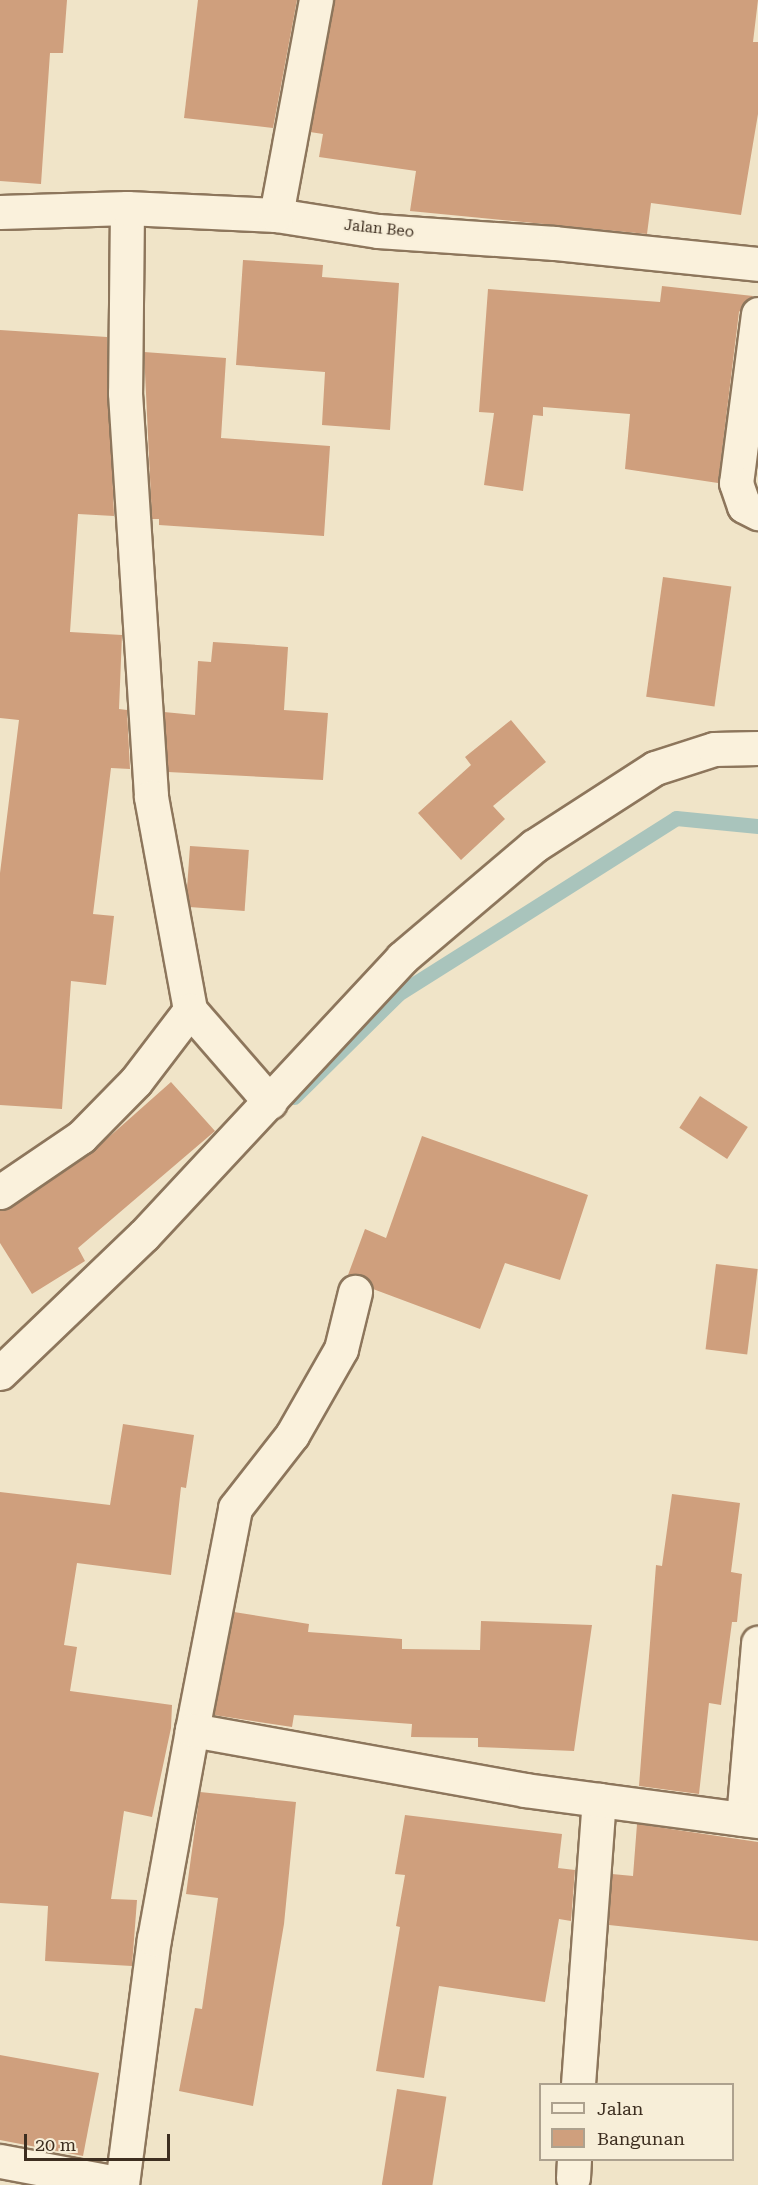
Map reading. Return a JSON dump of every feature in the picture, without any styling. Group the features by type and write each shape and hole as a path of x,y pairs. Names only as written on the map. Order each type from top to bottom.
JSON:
{"street":[{"path":"276,215 316,0"},
{"path":"127,208 125,393 148,761 190,1010 270,1102"},
{"name":"Jalan Beo","path":"0,212 127,208 276,215 378,231 555,243 758,264"},
{"path":"758,314 736,483 744,506 758,513"},
{"path":"0,1373 144,1235 402,958 534,846 655,768 714,748 758,748"},
{"path":"0,1192 81,1137 136,1081 190,1010"},
{"path":"0,2161 122,2185 154,1940 235,1508 292,1435 341,1349 355,1292"},
{"path":"192,1730 598,1800 750,1820 758,1643"},
{"path":"578,2083 598,1800"}],"building":[{"path":"0,0 67,0 63,53 50,53 41,184 0,181"},
{"path":"198,0 297,0 273,128 184,118"},
{"path":"334,0 758,0 753,42 758,42 758,114 741,215 651,203 647,234 410,211 416,171 319,157 323,134 310,132"},
{"path":"243,260 323,265 322,277 399,283 390,430 322,425 325,372 236,365"},
{"path":"662,286 753,296 739,312 718,483 625,469 630,414 543,407 543,416 533,415 523,491 484,485 494,413 479,412 488,289 660,302"},
{"path":"0,330 107,337 114,516 78,514 70,632 122,635 119,709 127,710 130,769 111,768 93,914 114,916 106,985 71,981 62,1109 0,1105 0,873 19,720 0,718"},
{"path":"144,352 226,358 221,438 330,446 324,536 159,525 159,519 152,519"},
{"path":"663,577 731,587 714,706 646,697"},
{"path":"213,642 288,647 284,710 328,713 323,780 168,772 164,712 195,715 198,661 211,662"},
{"path":"511,720 546,762 493,806 505,819 461,860 418,813 471,765 465,757"},
{"path":"190,846 249,850 245,911 186,907"},
{"path":"171,1082 215,1131 78,1248 85,1261 32,1294 0,1243 0,1211 92,1152"},
{"path":"700,1096 748,1127 727,1159 679,1128"},
{"path":"422,1136 588,1195 560,1280 505,1263 480,1329 373,1289 360,1274 348,1275 365,1229 386,1238"},
{"path":"716,1264 758,1269 747,1354 706,1349"},
{"path":"123,1424 194,1435 186,1488 181,1487 171,1575 77,1563 64,1645 77,1647 70,1691 172,1705 171,1728 152,1817 124,1811 111,1899 137,1900 132,1966 45,1961 48,1906 0,1903 0,1492 110,1505"},
{"path":"672,1494 740,1503 731,1572 742,1574 737,1622 732,1622 721,1705 709,1703 699,1794 639,1786 656,1565 662,1566"},
{"path":"234,1612 309,1624 308,1632 402,1639 402,1649 480,1650 481,1621 592,1625 574,1751 478,1747 478,1738 411,1737 412,1724 294,1715 292,1727 214,1715"},
{"path":"200,1792 296,1802 284,1924 253,2106 179,2091 195,2008 202,2009 218,1898 186,1894"},
{"path":"405,1815 562,1834 558,1868 575,1870 571,1921 559,1919 545,2002 439,1986 424,2078 376,2071 400,1927 396,1926 405,1875 395,1874"},
{"path":"637,1824 758,1842 758,1941 609,1925 612,1874 633,1876"},
{"path":"0,2055 99,2073 83,2156 0,2140"},
{"path":"397,2089 446,2097 432,2185 382,2185"}],"waterway":[{"path":"294,1097 398,994 676,818 758,826"}]}
